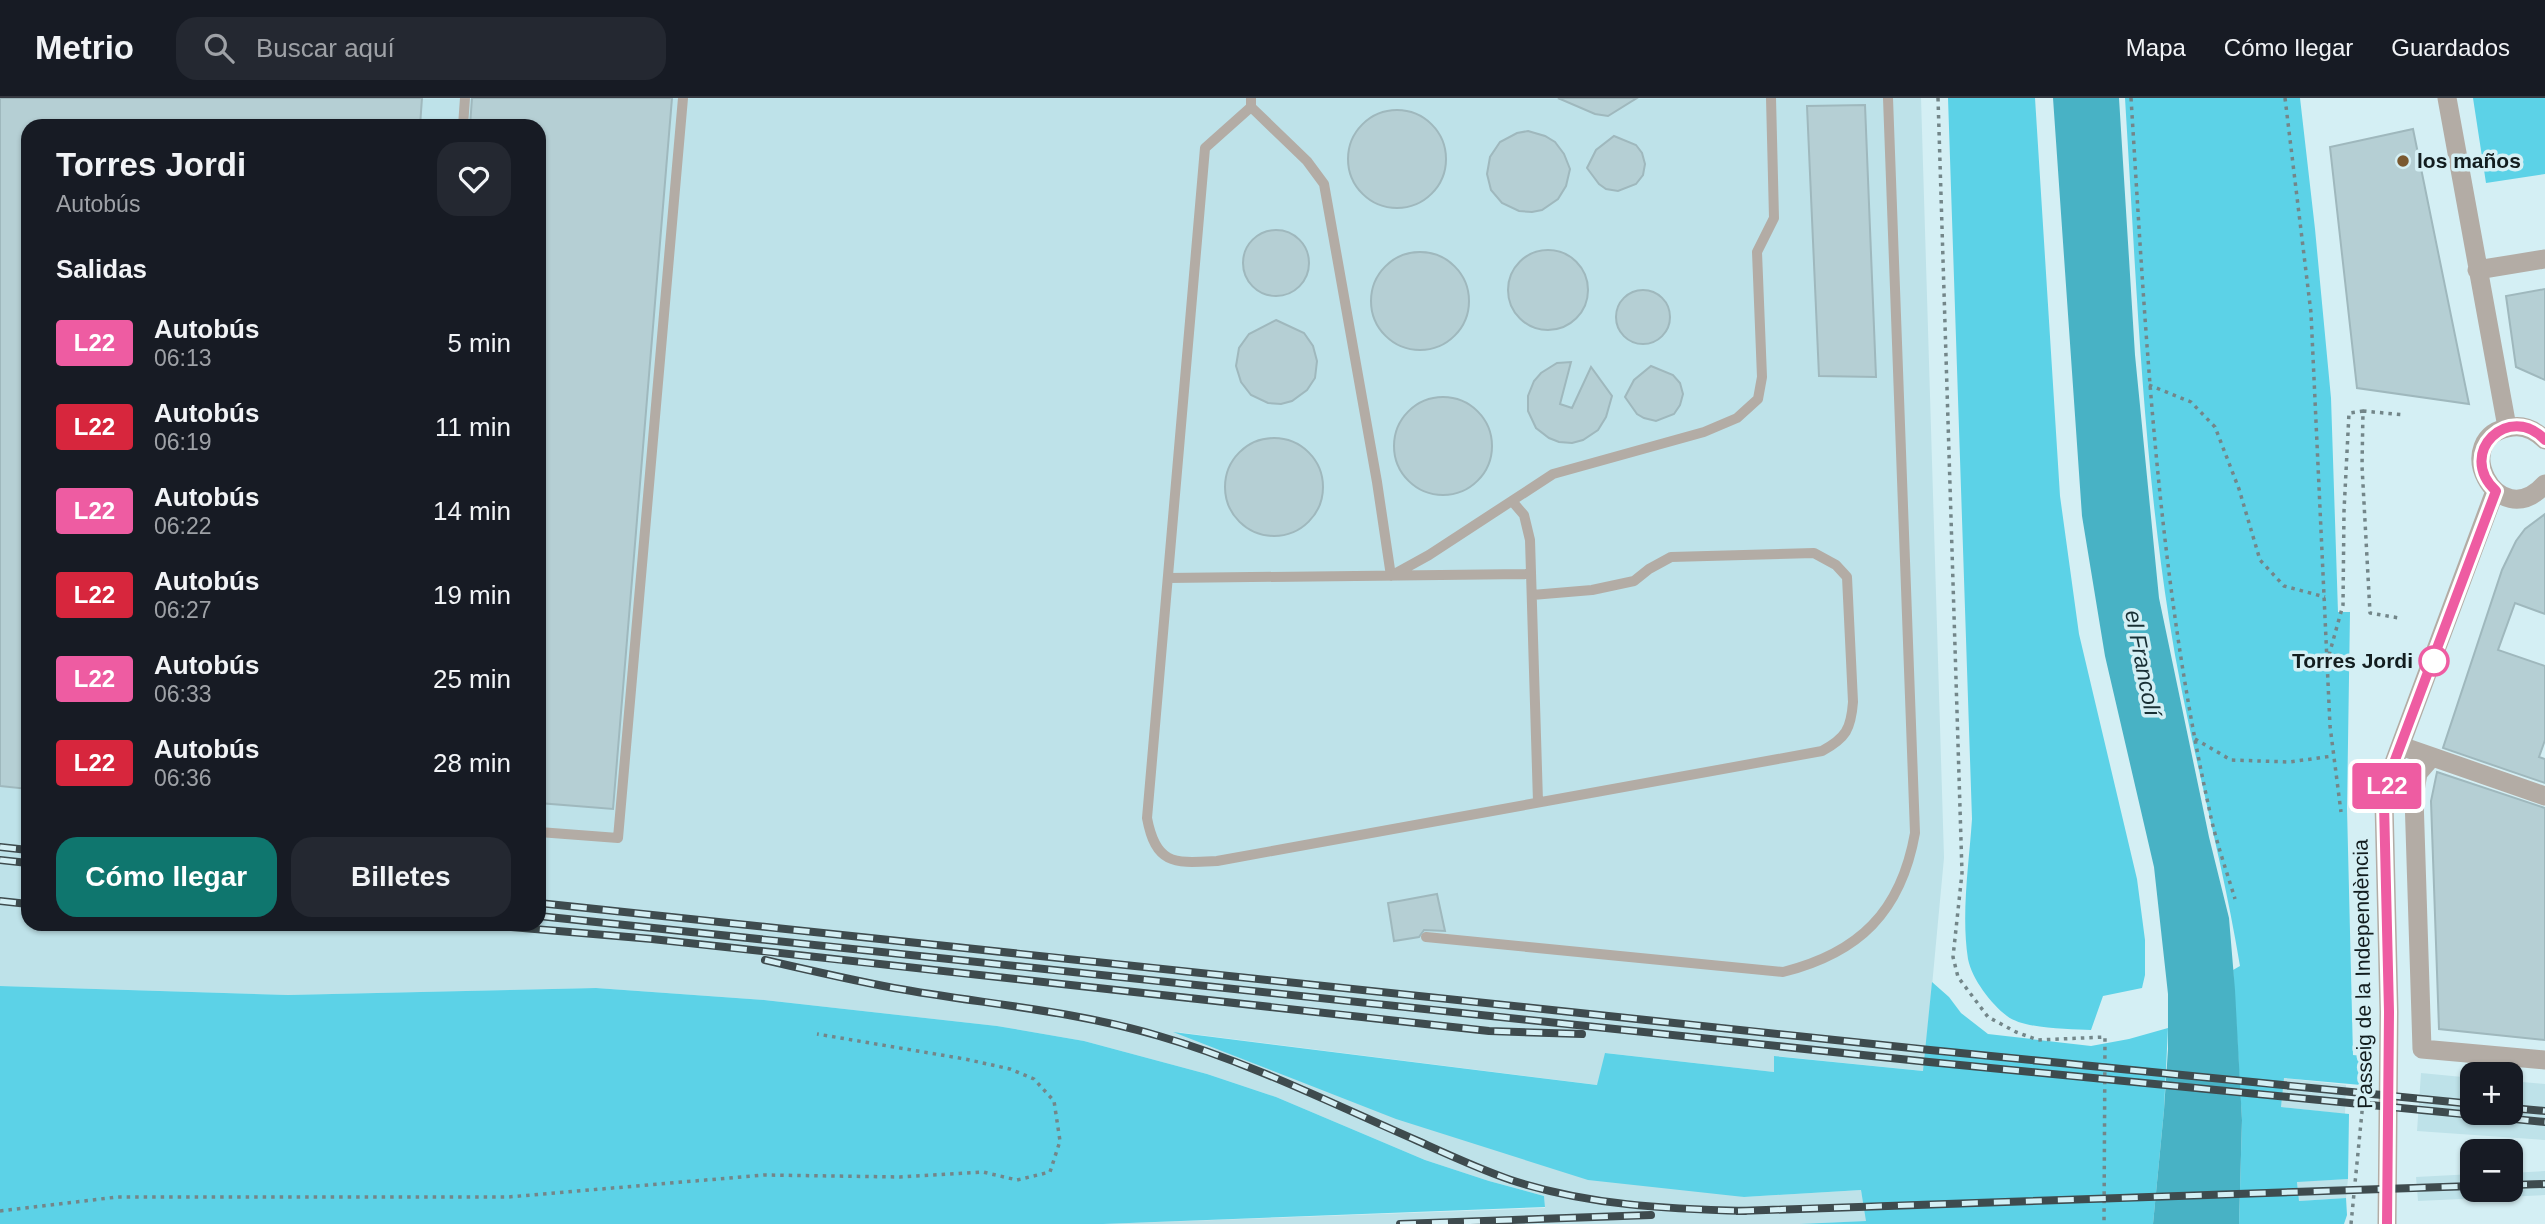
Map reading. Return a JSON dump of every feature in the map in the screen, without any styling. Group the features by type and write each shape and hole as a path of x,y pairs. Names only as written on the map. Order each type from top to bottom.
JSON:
{"street":[{"path":"2447,98 2507,428"},
{"path":"2477,270 2545,259"},
{"path":"2545,440 2533,430 2516,426 2493,435 2481,454 2483,475 2496,491 2510,498 2534,493 2545,484"},
{"name":"Passeig de la Independència","path":"2387,1224 2389,1012 2384,803 2389,776 2496,491"},
{"path":"2401,746 2545,796"},
{"path":"2431,758 2418,773 2414,797 2422,1049 2545,1060"}],"lane":[{"path":"464,119 465,98"},
{"path":"546,833 618,838 682,98"},
{"path":"1391,576 1429,555 1553,474 1704,432 1737,418 1758,399 1762,377 1757,252 1774,218 1771,98"},
{"path":"1426,937 1783,972 1802,968 1852,945 1875,925 1891,901 1910,860 1915,833 1888,98"},
{"path":"1391,576 1324,184 1307,161 1251,102 1205,148 1147,818 1150,838 1162,855 1180,863 1217,861 1822,751 1840,741 1852,722 1847,577 1836,565 1814,553 1671,556 1634,581 1592,590 1532,595"},
{"path":"1512,501 1524,515 1530,540 1538,802"},
{"path":"1168,578 1531,574"}],"path":[{"path":"1938,98 1962,873 1953,957 1958,977 1988,1017 2016,1032 2038,1040 2105,1037 2104,1224"},
{"path":"2131,98 2148,385 2162,532 2209,810 2235,900"},
{"path":"2285,98 2311,313 2330,726 2341,812"},
{"path":"2148,385 2191,402 2216,427 2239,489 2259,559 2284,586 2325,597"},
{"path":"2327,661 2343,605 2349,413 2363,411 2405,415"},
{"path":"2363,411 2362,466 2370,613 2399,618"},
{"path":"2195,739 2231,760 2289,762 2333,755"},
{"path":"0,1211 117,1197 508,1197 764,1175 900,1177 982,1172 1017,1180 1050,1172 1060,1141 1054,1101 1034,1079 1010,1069 965,1059 817,1034"},
{"path":"2351,1224 2367,1063"}],"shaded area":[{"path":"0,98 1921,98 1944,858 1924,1071 1775,1056 1774,1072 1606,1053 1598,1085 1177,1032 1744,1197 1861,1190 1867,1221 1799,1224 1103,1224 1545,1208 1544,1196 1425,1160 1276,1097 1207,1074 1084,1041 997,1026 764,1000 596,988 288,995 0,986"},
{"path":"1948,98 2035,98 2060,496 2079,634 2137,879 2145,940 2145,975 2142,988 2103,996 2091,1030 2047,1028 2024,1024 2007,1016 1983,990 1968,959 1965,907 1972,819"},
{"path":"2125,98 2300,98 2331,398 2338,612 2350,612 2347,808 2353,1055 2362,1056 2361,1085 2284,1078 2281,1107 2349,1114 2348,1179 2297,1182 2299,1201 2346,1198 2347,1215 2344,1224 2239,1224 2242,1120 2233,970 2240,966 2176,663 2160,554 2141,359"},
{"path":"2473,98 2545,98 2545,174 2486,183"},
{"path":"1932,982 1949,997 1961,1013 1988,1034 2091,1046 2168,1028 2164,1110 2153,1224 1799,1224 1866,1221 1861,1190 1744,1197 1588,1180 1396,1119 1173,1032 1597,1085 1605,1053 1774,1072 1774,1056 1923,1071"},
{"path":"0,986 288,995 596,988 764,1000 997,1026 1084,1041 1207,1074 1276,1097 1425,1160 1544,1196 1545,1207 1103,1224 0,1224"},
{"path":"2421,1073 2460,1077 2460,1125 2523,1125 2523,1082 2545,1084 2545,1140 2417,1131"},
{"path":"2283,1078 2346,1085 2345,1114 2281,1107"},
{"path":"2545,1171 2545,1195 2523,1196 2523,1172"},
{"path":"2460,1175 2460,1199 2418,1201 2416,1177"},
{"path":"2348,1179 2346,1198 2299,1201 2297,1181"}],"water":[{"name":"el Francolí","path":"2053,98 2119,98 2135,355 2159,598 2209,837 2229,918 2242,1120 2239,1224 2153,1224 2168,1049 2168,994 2154,867 2105,656 2082,516"}],"building":[{"path":"0,98 422,98 420,119 21,119 21,788 0,786"},
{"path":"472,98 672,98 613,809 546,804 546,119 470,119"},
{"path":"1558,98 1637,98 1608,116 1595,114"},
{"path":"1865,105 1876,377 1819,376 1807,106"},
{"path":"1397,110 1416,114 1432,124 1442,140 1446,159 1442,178 1432,194 1416,204 1397,208 1378,204 1362,194 1352,178 1348,159 1352,140 1362,124 1378,114"},
{"path":"2413,129 2469,404 2357,388 2330,147"},
{"path":"1528,131 1555,142 1570,169 1566,186 1558,199 1542,210 1532,212 1519,211 1502,203 1491,190 1487,174 1490,157 1500,142 1517,133"},
{"path":"1614,136 1636,145 1645,164 1643,175 1636,184 1618,191 1606,189 1599,184 1587,168 1596,150"},
{"path":"1276,230 1289,233 1299,240 1306,250 1309,263 1306,276 1299,286 1289,293 1276,296 1263,293 1253,286 1246,276 1243,263 1246,250 1253,240 1263,233"},
{"path":"1540,250 1556,250 1577,261 1588,282 1588,298 1577,319 1556,330 1540,330 1526,324 1514,312 1508,298 1508,282 1514,268 1526,256"},
{"path":"1420,252 1439,256 1455,266 1465,282 1469,301 1465,320 1455,336 1439,346 1420,350 1401,346 1385,336 1375,320 1371,301 1375,282 1385,266 1401,256"},
{"path":"2545,289 2545,380 2516,367 2506,296"},
{"path":"1643,290 1662,298 1670,317 1662,336 1643,344 1624,336 1616,317 1624,298"},
{"path":"1276,320 1304,333 1313,346 1317,361 1315,378 1307,390 1292,401 1281,404 1268,403 1251,395 1241,382 1236,366 1239,348 1249,334"},
{"path":"1571,362 1560,404 1572,408 1591,367 1612,396 1606,417 1598,430 1583,440 1572,443 1549,438 1536,428 1528,411 1528,396 1534,381 1541,373 1557,363"},
{"path":"1651,366 1673,375 1680,383 1683,394 1674,414 1656,421 1637,414 1625,397 1634,380"},
{"path":"1443,397 1462,401 1478,411 1488,427 1492,446 1488,465 1478,481 1462,491 1443,495 1424,491 1408,481 1398,465 1394,446 1398,427 1408,411 1424,401"},
{"path":"1274,438 1293,442 1309,452 1319,468 1323,487 1319,506 1309,522 1293,532 1274,536 1255,532 1239,522 1229,506 1225,487 1229,468 1239,452 1255,442"},
{"path":"2545,514 2545,614 2515,603 2498,650 2545,666 2545,740 2539,757 2545,759 2545,783 2443,748 2502,570 2525,529"},
{"path":"2437,772 2545,808 2545,1040 2439,1029 2431,801"},
{"path":"1437,894 1445,931 1424,930 1419,937 1394,941 1388,903"}],"railway":[{"path":"0,847 21,849"},
{"path":"0,860 21,862"},
{"path":"0,901 21,903"},
{"path":"546,904 1930,1050 2460,1103"},
{"path":"546,917 1929,1062 2545,1122"},
{"path":"546,930 652,939 1489,1031 1582,1034"},
{"path":"765,960 894,988 1093,1020 1159,1036 1258,1071 1476,1167 1540,1188 1627,1204 1746,1211"},
{"path":"2523,1109 2545,1111"},
{"path":"2523,1185 2545,1184"},
{"path":"1738,1211 2460,1186"},
{"path":"1400,1224 1651,1215"}],"bus line":[{"name":"L22","path":"2387,1224 2389,1012 2384,803 2389,776 2496,491 2483,475 2480,464 2484,447 2499,430 2516,426 2533,430 2545,440"}],"place":[{"name":"los maños","path":"2403,161"},
{"name":"Torres Jordi","path":"2434,661"}]}
